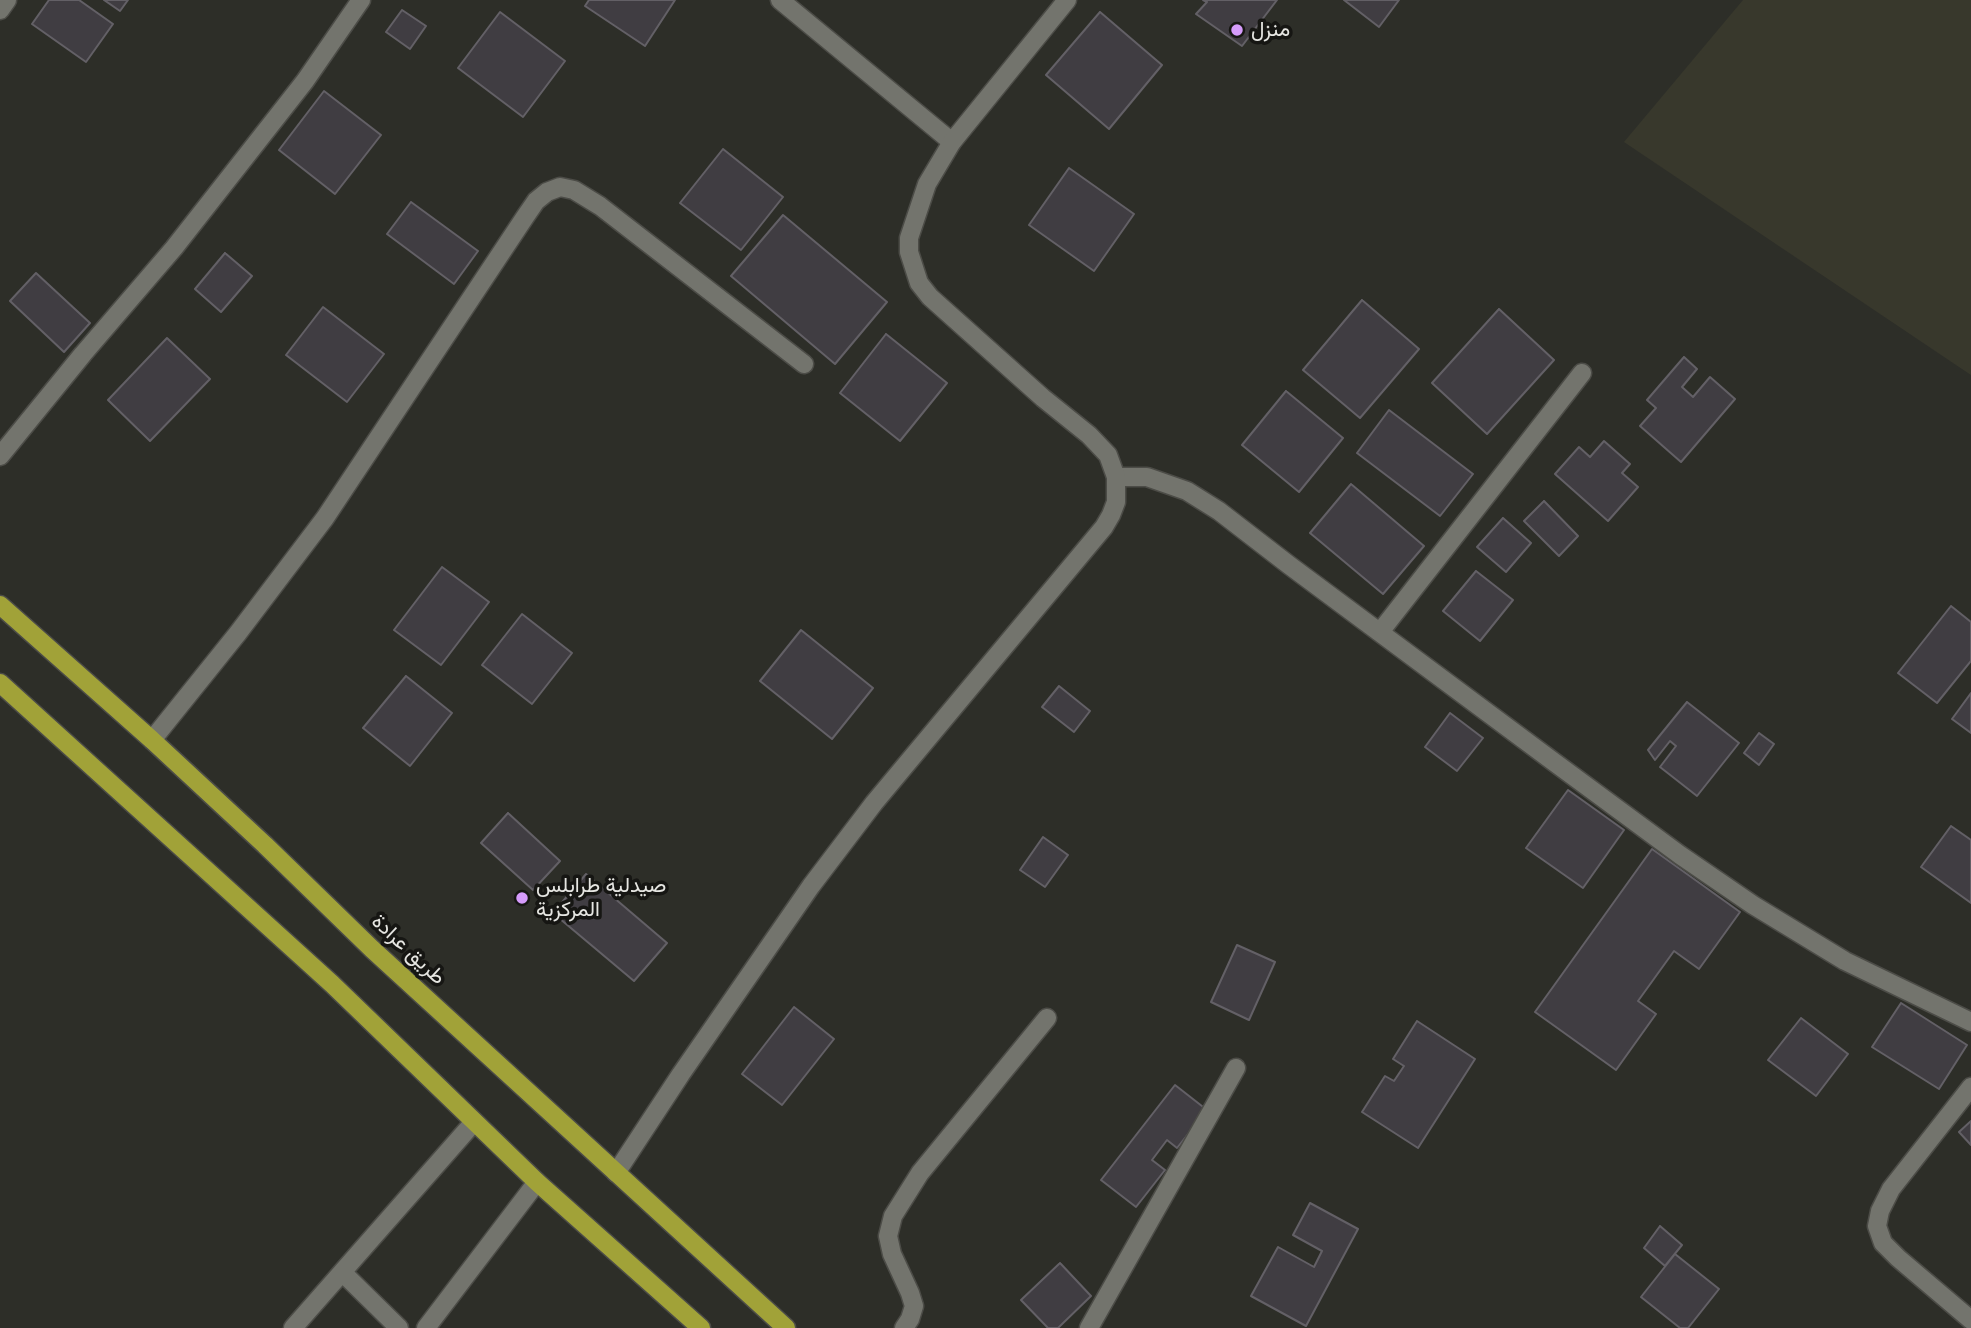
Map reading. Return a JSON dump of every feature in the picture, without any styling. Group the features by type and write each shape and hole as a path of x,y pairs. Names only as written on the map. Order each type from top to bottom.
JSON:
{"main road":[{"name":"طريق عرادة","path":"0,605 152,740 372,949 786,1328"},
{"path":"1,685 332,984 537,1182 701,1328"}],"street":[{"path":"0,10 7,0"},
{"path":"0,456 174,248 305,81 361,0"},
{"path":"780,0 952,142"},
{"path":"616,1173 811,886 874,803 1104,527 1116,502 1116,477 1108,455 930,297 919,283 909,252 909,238 927,184 952,142 1067,0"},
{"path":"152,740 325,518 525,217 536,201 547,192 560,187 574,190 600,206 804,364"},
{"path":"1380,632 1582,373"},
{"path":"1116,477 1147,477 1187,491 1220,510 1289,565 1680,855 1753,905 1845,961 1971,1022"},
{"path":"904,1328 914,1306 892,1254 888,1236 893,1216 920,1173 1046,1018"},
{"path":"1089,1328 1236,1068"},
{"path":"1971,1087 1891,1189 1880,1211 1877,1226 1883,1243 1971,1320"},
{"path":"293,1328 474,1122"},
{"path":"426,1328 537,1182"},
{"path":"342,1272 399,1328"}],"shaded area":[{"path":"1743,0 1971,0 1971,375 1624,142"}],"building":[{"path":"49,0 79,0 113,24 86,62 32,24"},
{"path":"104,0 128,0 120,11"},
{"path":"589,0 675,0 645,46 585,6"},
{"name":"منزل","path":"1203,0 1277,0 1242,46 1196,14 1207,2"},
{"path":"1344,0 1399,0 1379,27"},
{"path":"402,10 426,26 410,49 386,32"},
{"path":"500,12 565,61 523,117 458,68"},
{"path":"1100,12 1162,65 1109,129 1046,75"},
{"path":"324,91 381,135 335,194 279,150"},
{"path":"723,149 783,197 741,250 680,203"},
{"path":"1069,168 1134,214 1094,271 1029,225"},
{"path":"411,202 478,251 454,284 387,234"},
{"path":"783,215 887,302 835,364 731,276"},
{"path":"225,253 252,276 221,312 195,289"},
{"path":"36,273 90,323 64,352 10,301"},
{"path":"1362,300 1419,349 1360,418 1303,370"},
{"path":"323,307 384,354 347,402 286,355"},
{"path":"1499,309 1554,360 1487,434 1432,383"},
{"path":"886,334 947,383 900,441 840,393"},
{"path":"167,338 210,379 150,441 108,400"},
{"path":"1684,357 1697,369 1682,387 1693,397 1710,377 1735,399 1681,462 1640,426 1656,408 1647,400"},
{"path":"1286,391 1343,438 1299,492 1242,445"},
{"path":"1389,410 1473,474 1440,516 1357,453"},
{"path":"1604,441 1630,464 1622,473 1638,487 1608,521 1555,474 1579,447 1590,457"},
{"path":"1351,484 1424,546 1383,594 1310,533"},
{"path":"1544,501 1578,536 1559,556 1524,521"},
{"path":"1503,518 1531,543 1506,572 1477,547"},
{"path":"442,567 489,602 441,665 394,630"},
{"path":"1476,571 1513,600 1480,641 1443,611"},
{"path":"1951,606 1971,622 1971,661 1937,703 1898,673"},
{"path":"522,614 572,653 532,704 482,665"},
{"path":"801,630 873,688 832,739 760,681"},
{"path":"406,676 452,713 410,766 363,728"},
{"path":"1059,686 1090,711 1074,732 1042,707"},
{"path":"1971,693 1971,733 1952,719"},
{"path":"1687,702 1739,743 1697,796 1660,767 1676,746 1670,741 1655,760 1648,750"},
{"path":"1450,713 1483,738 1457,771 1425,747"},
{"path":"1759,733 1774,744 1759,765 1744,753"},
{"path":"1568,790 1624,830 1583,888 1526,848"},
{"path":"508,813 560,861 533,890 481,843"},
{"path":"1951,826 1971,840 1971,903 1921,867"},
{"path":"1043,837 1068,855 1045,887 1020,870"},
{"path":"1652,849 1740,912 1699,969 1674,951 1638,1001 1656,1014 1616,1070 1535,1012"},
{"path":"586,874 667,943 634,981 553,913"},
{"path":"1237,945 1275,962 1249,1020 1211,1002"},
{"path":"1901,1003 1967,1045 1939,1089 1872,1047"},
{"path":"794,1007 834,1039 782,1105 742,1074"},
{"path":"1801,1018 1848,1054 1816,1096 1768,1060"},
{"path":"1417,1021 1475,1059 1418,1148 1362,1112 1385,1076 1394,1081 1404,1066 1393,1059"},
{"path":"1175,1085 1207,1110 1177,1148 1167,1140 1152,1160 1165,1170 1136,1207 1101,1180"},
{"path":"1971,1121 1971,1145 1959,1132"},
{"path":"1310,1203 1358,1229 1306,1326 1251,1296 1278,1247 1314,1267 1322,1251 1293,1235"},
{"path":"1660,1226 1682,1245 1665,1266 1644,1248"},
{"path":"1675,1254 1719,1289 1688,1328 1680,1328 1641,1297"},
{"path":"1060,1263 1091,1296 1058,1328 1048,1328 1021,1300"}],"place":[{"name":"منزل","path":"1237,30"},
{"name":"صيدلية طرابلس المركزية","path":"522,898"}]}
